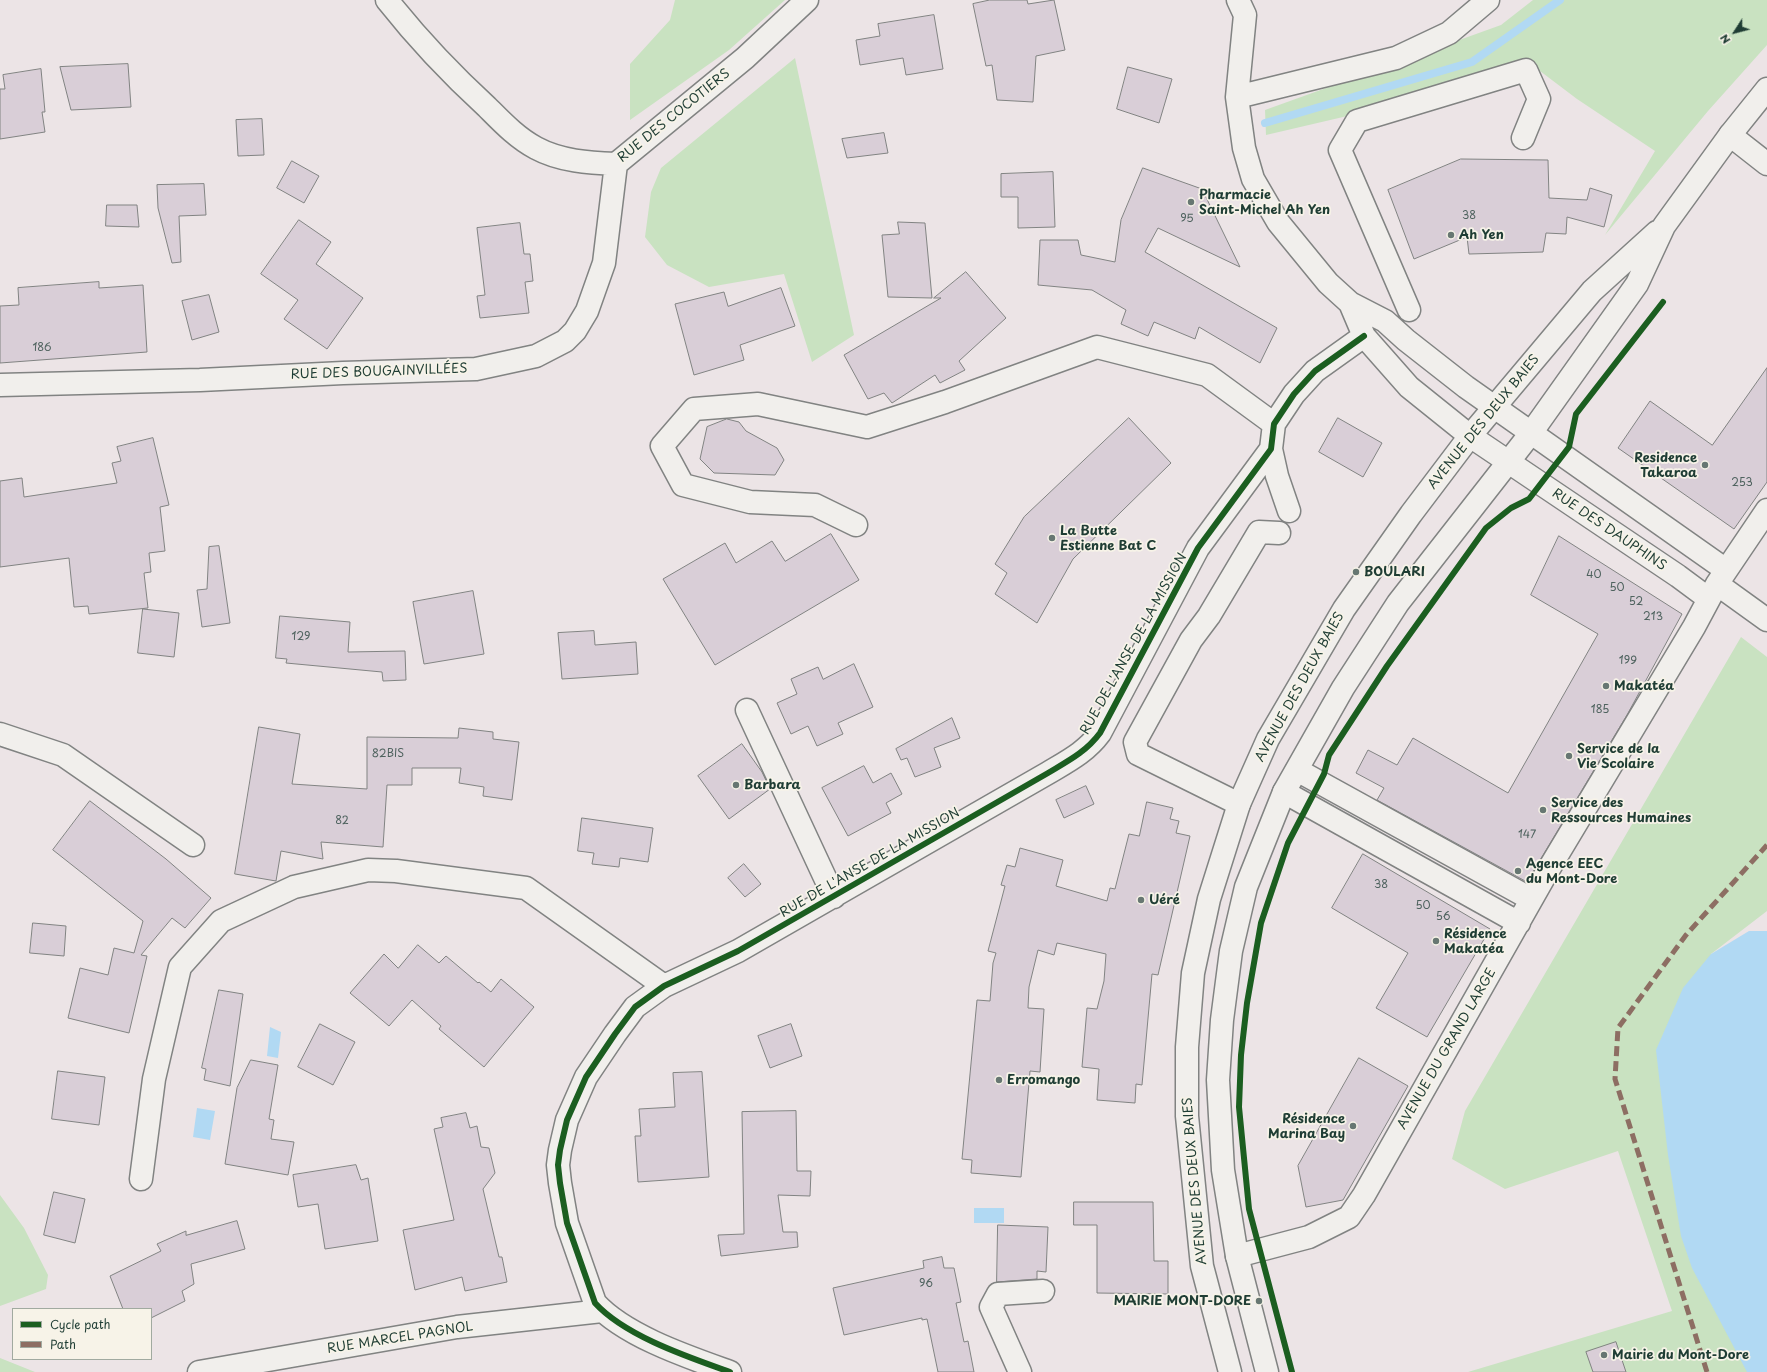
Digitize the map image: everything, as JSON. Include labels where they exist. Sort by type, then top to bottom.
[{"type":"street","name":"RUE DES COCOTIERS","points":[[387,0],[458,80],[518,137],[537,148],[561,157],[587,163],[616,164],[745,58],[807,0]]},
{"type":"street","points":[[1236,97],[1396,58],[1449,33],[1488,0]]},
{"type":"street","points":[[1247,5],[1236,97],[1244,148],[1253,179],[1278,222],[1328,283],[1350,304],[1385,321],[1406,340],[1531,433],[1717,584],[1767,620]]},
{"type":"street","points":[[1409,310],[1340,150],[1357,121],[1526,70],[1539,99],[1523,138]]},
{"type":"street","name":"AVENUE DES DEUX BAIES","points":[[1266,1372],[1237,1256],[1223,1170],[1218,1080],[1222,1020],[1230,951],[1246,888],[1284,792],[1343,688],[1398,603],[1531,433],[1637,284],[1664,226],[1730,135],[1767,89]]},
{"type":"street","points":[[1730,135],[1767,164]]},
{"type":"street","name":"RUE DES BOUGAINVILLÉES","points":[[0,385],[200,380],[342,373],[476,369],[536,356],[564,341],[576,330],[587,311],[604,263],[616,164]]},
{"type":"street","name":"AVENUE DES DEUX BAIES","points":[[1230,1372],[1202,1266],[1187,1116],[1187,1047],[1194,965],[1209,899],[1239,804],[1268,738],[1344,609],[1411,514],[1470,436],[1592,291],[1664,226]]},
{"type":"street","points":[[1350,304],[1364,336],[1409,387],[1470,436],[1508,462]]},
{"type":"street","name":"RUE DE L'ANSE DE LA MISSION","points":[[730,1372],[679,1354],[623,1326],[602,1311],[590,1294],[567,1223],[558,1165],[562,1136],[586,1077],[615,1034],[636,1007],[664,986],[738,951],[834,897],[1048,773],[1092,744],[1100,734],[1198,548],[1270,449],[1274,424],[1294,394],[1315,371],[1364,336]]},
{"type":"street","points":[[856,525],[815,505],[750,502],[683,485],[662,446],[694,409],[758,404],[868,427],[945,402],[1097,347],[1207,375],[1274,424]]},
{"type":"street","points":[[1270,449],[1277,476],[1289,511]]},
{"type":"street","name":"RUE DES DAUPHINS","points":[[1508,462],[1678,576],[1717,584]]},
{"type":"street","name":"AVENUE DU GRAND LARGE","points":[[1237,1256],[1310,1237],[1349,1217],[1364,1195],[1519,923],[1531,899],[1694,627],[1717,584],[1765,519]]},
{"type":"street","points":[[1239,804],[1138,754],[1135,742],[1191,640],[1209,616],[1259,532],[1278,533]]},
{"type":"street","points":[[748,710],[834,897]]},
{"type":"street","points":[[0,734],[63,755],[193,845]]},
{"type":"street","points":[[1297,770],[1531,899]]},
{"type":"street","points":[[1284,792],[1519,923]]},
{"type":"street","points":[[141,1179],[154,1080],[180,967],[222,921],[294,887],[368,870],[389,871],[526,888],[664,986]]},
{"type":"street","points":[[1020,1372],[991,1307],[998,1294],[1043,1291]]},
{"type":"street","name":"RUE MARCEL PAGNOL","points":[[199,1372],[457,1328],[602,1311]]},
{"type":"green space","points":[[675,0],[785,0],[729,50],[630,120],[630,64],[670,20]]},
{"type":"green space","points":[[1533,0],[1767,0],[1767,45],[1708,111],[1605,235],[1655,151],[1577,99],[1540,71],[1266,135],[1265,110],[1501,25]]},
{"type":"green space","points":[[795,58],[854,335],[812,362],[784,274],[709,287],[667,265],[645,237],[651,192],[661,168]]},
{"type":"green space","points":[[1741,637],[1767,657],[1767,911],[1711,954],[1767,1372],[1468,1372],[1672,1311],[1618,1151],[1505,1189],[1452,1159],[1465,1111]]},
{"type":"green space","points":[[0,1195],[24,1228],[48,1275],[46,1289],[0,1306]]},
{"type":"green space","points":[[0,1358],[35,1372],[0,1372]]},
{"type":"water","points":[[1749,931],[1767,931],[1767,1372],[1747,1372],[1692,1268],[1681,1236],[1668,1155],[1656,1050],[1683,988],[1711,954]]},
{"type":"water","points":[[270,1027],[281,1032],[278,1058],[267,1056]]},
{"type":"water","points":[[197,1108],[215,1111],[210,1140],[193,1137]]},
{"type":"water","points":[[974,1208],[1004,1208],[1004,1223],[974,1223]]},
{"type":"building","points":[[990,0],[1027,0],[1028,4],[1054,0],[1065,50],[1036,56],[1033,102],[997,100],[992,65],[986,66],[973,4]]},
{"type":"building","points":[[934,15],[943,69],[906,75],[903,58],[860,65],[856,40],[880,36],[878,24]]},
{"type":"building","points":[[128,64],[131,107],[71,110],[60,67]]},
{"type":"building","points":[[1128,67],[1172,79],[1159,123],[1117,109]]},
{"type":"building","points":[[41,69],[45,112],[42,112],[45,132],[0,139],[0,89],[5,89],[3,75]]},
{"type":"building","points":[[262,119],[264,155],[238,156],[236,120]]},
{"type":"building","points":[[884,133],[888,153],[847,158],[842,139]]},
{"type":"building","points":[[1461,159],[1548,160],[1549,198],[1587,200],[1590,188],[1612,195],[1604,227],[1567,217],[1566,234],[1546,233],[1543,252],[1469,254],[1467,237],[1414,259],[1388,190]]},
{"type":"building","points":[[292,161],[319,176],[304,203],[277,188]]},
{"type":"building","points":[[1143,168],[1202,189],[1240,267],[1158,228],[1145,252],[1277,328],[1260,363],[1199,327],[1195,339],[1154,322],[1148,336],[1121,324],[1126,310],[1092,290],[1038,285],[1040,240],[1078,240],[1081,255],[1115,262],[1121,220]]},
{"type":"building","points":[[1053,172],[1055,227],[1018,228],[1018,197],[1001,197],[1001,174]]},
{"type":"building","points":[[204,184],[206,215],[179,216],[181,262],[172,263],[158,208],[157,185]]},
{"type":"building","points":[[107,205],[137,205],[139,227],[106,226]]},
{"type":"building","points":[[299,220],[331,242],[316,264],[363,298],[327,349],[284,319],[298,300],[261,274]]},
{"type":"building","points":[[898,222],[925,223],[932,298],[888,297],[882,235],[899,234]]},
{"type":"building","points":[[520,223],[524,254],[530,254],[533,281],[525,282],[529,313],[480,318],[477,296],[485,295],[477,228]]},
{"type":"building","points":[[966,272],[1006,318],[959,361],[965,370],[940,383],[935,375],[892,403],[884,393],[868,399],[844,355],[941,298],[934,298]]},
{"type":"building","points":[[99,282],[99,288],[143,285],[147,352],[0,363],[0,306],[19,305],[18,288]]},
{"type":"building","points":[[781,288],[795,326],[740,345],[744,360],[694,375],[675,304],[724,292],[728,306]]},
{"type":"building","points":[[209,295],[219,332],[192,340],[182,301]]},
{"type":"building","name":"Residence Takaroa","points":[[1767,368],[1767,482],[1734,529],[1618,448],[1650,401],[1712,445]]},
{"type":"building","name":"La Butte Estienne Bat C","points":[[1129,418],[1171,463],[1073,559],[1037,623],[995,594],[1007,573],[995,564],[1024,517]]},
{"type":"building","points":[[1338,418],[1382,443],[1363,477],[1319,452]]},
{"type":"building","points":[[727,419],[739,422],[746,431],[777,448],[784,460],[775,475],[714,473],[700,459],[707,427]]},
{"type":"building","points":[[153,438],[169,505],[160,507],[165,551],[149,553],[151,572],[144,573],[148,608],[89,614],[88,606],[74,607],[69,558],[0,567],[0,481],[22,478],[24,497],[117,483],[112,463],[121,461],[117,447]]},
{"type":"building","points":[[831,534],[859,580],[715,665],[663,579],[725,543],[736,563],[772,541],[785,561]]},
{"type":"building","name":"Makatéa","points":[[1559,536],[1682,614],[1627,715],[1527,882],[1377,800],[1384,788],[1356,773],[1368,750],[1397,765],[1413,738],[1508,793],[1598,634],[1531,595]]},
{"type":"building","points":[[219,546],[230,623],[202,627],[197,590],[207,589],[209,547]]},
{"type":"building","points":[[473,591],[484,654],[424,664],[413,602]]},
{"type":"building","points":[[143,609],[179,613],[174,657],[138,653]]},
{"type":"building","points":[[280,616],[350,622],[348,652],[405,651],[406,680],[383,681],[382,672],[286,663],[287,659],[276,658]]},
{"type":"building","points":[[594,631],[595,645],[636,642],[638,674],[562,679],[558,633]]},
{"type":"building","points":[[854,664],[873,707],[838,723],[843,734],[817,746],[808,726],[791,734],[777,703],[797,694],[791,679],[818,667],[823,679]]},
{"type":"building","points":[[952,718],[960,738],[934,748],[941,767],[915,777],[907,758],[901,760],[896,749]]},
{"type":"building","points":[[259,727],[300,734],[292,784],[367,789],[367,737],[458,738],[459,728],[493,732],[493,739],[519,742],[512,800],[483,796],[484,787],[459,783],[461,768],[412,768],[412,785],[387,785],[383,847],[321,842],[323,859],[281,851],[276,881],[235,874]]},
{"type":"building","points":[[742,744],[762,772],[770,789],[729,819],[698,776]]},
{"type":"building","points":[[864,766],[873,783],[891,773],[902,794],[886,803],[891,813],[848,836],[822,788]]},
{"type":"building","points":[[1086,786],[1094,804],[1064,818],[1056,800]]},
{"type":"building","points":[[90,801],[166,859],[211,898],[185,928],[172,918],[141,955],[147,956],[129,1033],[68,1018],[80,968],[108,975],[114,948],[134,953],[143,921],[53,850]]},
{"type":"building","points":[[1147,802],[1173,808],[1170,819],[1179,821],[1176,833],[1190,836],[1158,975],[1152,974],[1142,1085],[1136,1084],[1135,1103],[1097,1100],[1099,1069],[1082,1067],[1087,1008],[1097,1009],[1104,981],[1106,954],[1057,943],[1054,955],[1038,950],[1029,987],[1028,1008],[1044,1009],[1040,1072],[1030,1071],[1021,1177],[971,1173],[972,1160],[962,1159],[977,1000],[990,1001],[993,963],[996,953],[988,951],[1005,886],[1001,885],[1007,865],[1015,867],[1020,848],[1063,860],[1056,886],[1107,901],[1110,888],[1115,889],[1129,834],[1139,836]]},
{"type":"building","points":[[582,818],[653,828],[648,862],[620,858],[619,867],[592,864],[594,853],[578,851]]},
{"type":"building","name":"Résidence Makatéa","points":[[1363,854],[1490,929],[1427,1037],[1376,1008],[1408,953],[1332,908]]},
{"type":"building","points":[[744,864],[761,884],[745,897],[728,878]]},
{"type":"building","points":[[33,923],[66,926],[64,956],[30,953]]},
{"type":"building","points":[[418,945],[439,963],[446,956],[491,992],[501,979],[534,1007],[484,1067],[439,1029],[441,1026],[412,1000],[389,1026],[350,993],[384,954],[398,968]]},
{"type":"building","points":[[219,990],[243,994],[230,1086],[204,1080],[206,1069],[202,1068]]},
{"type":"building","points":[[320,1024],[355,1042],[333,1085],[298,1067]]},
{"type":"building","points":[[791,1024],[802,1056],[770,1068],[758,1036]]},
{"type":"building","name":"Résidence Marina Bay","points":[[1359,1058],[1408,1086],[1343,1200],[1306,1207],[1298,1166]]},
{"type":"building","points":[[251,1060],[278,1065],[269,1119],[274,1120],[271,1139],[294,1142],[288,1175],[225,1164],[237,1088]]},
{"type":"building","points":[[58,1071],[105,1077],[99,1125],[52,1119]]},
{"type":"building","points":[[702,1072],[709,1177],[638,1182],[635,1136],[641,1136],[639,1109],[675,1107],[673,1073]]},
{"type":"building","points":[[796,1111],[797,1171],[811,1171],[810,1196],[778,1195],[783,1232],[797,1232],[798,1247],[721,1256],[718,1235],[744,1234],[742,1112]]},
{"type":"building","points":[[466,1113],[470,1128],[477,1126],[481,1147],[489,1148],[495,1173],[483,1189],[499,1257],[502,1257],[507,1282],[465,1291],[462,1277],[415,1290],[403,1230],[454,1220],[434,1129],[443,1127],[441,1118]]},
{"type":"building","points":[[356,1165],[361,1180],[368,1178],[378,1241],[325,1249],[318,1204],[298,1207],[293,1175]]},
{"type":"building","points":[[54,1192],[85,1199],[75,1243],[44,1235]]},
{"type":"building","points":[[1074,1202],[1153,1202],[1154,1261],[1168,1261],[1168,1294],[1097,1293],[1097,1225],[1074,1225]]},
{"type":"building","points":[[237,1221],[245,1249],[191,1264],[194,1284],[182,1291],[185,1301],[152,1318],[152,1308],[123,1308],[110,1276],[161,1251],[157,1244],[186,1231],[186,1235]]},
{"type":"building","points":[[998,1225],[1048,1227],[1046,1272],[1037,1271],[1037,1279],[997,1282]]},
{"type":"building","points":[[942,1257],[944,1268],[954,1268],[961,1302],[956,1303],[964,1342],[968,1341],[974,1372],[938,1372],[927,1319],[922,1320],[922,1318],[844,1335],[833,1288],[924,1268],[923,1261]]},
{"type":"building","name":"Mairie du Mont-Dore","points":[[1616,1342],[1626,1372],[1593,1372],[1586,1352]]},
{"type":"waterway","points":[[1265,123],[1472,62],[1560,0]]},
{"type":"marked path","points":[[1707,1372],[1615,1079],[1618,1028],[1686,935],[1767,845]]},
{"type":"cycle path","points":[[1292,1372],[1249,1209],[1239,1107],[1241,1055],[1247,1003],[1261,923],[1288,843],[1324,774],[1329,755],[1387,666],[1486,528],[1511,508],[1529,499],[1569,447],[1576,414],[1663,302]]},
{"type":"cycle path","points":[[730,1372],[695,1360],[640,1335],[623,1326],[595,1303],[567,1223],[558,1165],[567,1120],[586,1077],[635,1007],[664,986],[738,951],[1048,773],[1076,756],[1089,746],[1100,733],[1198,548],[1271,449],[1274,424],[1294,394],[1315,371],[1364,336]]},
{"type":"place","name":"Pharmacie Saint-Michel Ah Yen","points":[[1191,202]]},
{"type":"place","name":"Ah Yen","points":[[1451,235]]},
{"type":"place","name":"Residence Takaroa","points":[[1705,465]]},
{"type":"place","name":"La Butte Estienne Bat C","points":[[1052,538]]},
{"type":"place","name":"BOULARI","points":[[1356,572]]},
{"type":"place","name":"Makatéa","points":[[1606,686]]},
{"type":"place","name":"Service de la Vie Scolaire","points":[[1569,756]]},
{"type":"place","name":"Barbara","points":[[736,785]]},
{"type":"place","name":"Service des Ressources Humaines","points":[[1543,810]]},
{"type":"place","name":"Agence EEC du Mont-Dore","points":[[1518,871]]},
{"type":"place","name":"Uéré","points":[[1141,900]]},
{"type":"place","name":"Résidence Makatéa","points":[[1436,941]]},
{"type":"place","name":"Erromango","points":[[999,1080]]},
{"type":"place","name":"Résidence Marina Bay","points":[[1353,1126]]},
{"type":"place","name":"MAIRIE MONT-DORE","points":[[1259,1301]]},
{"type":"place","name":"Mairie du Mont-Dore","points":[[1604,1355]]}]
